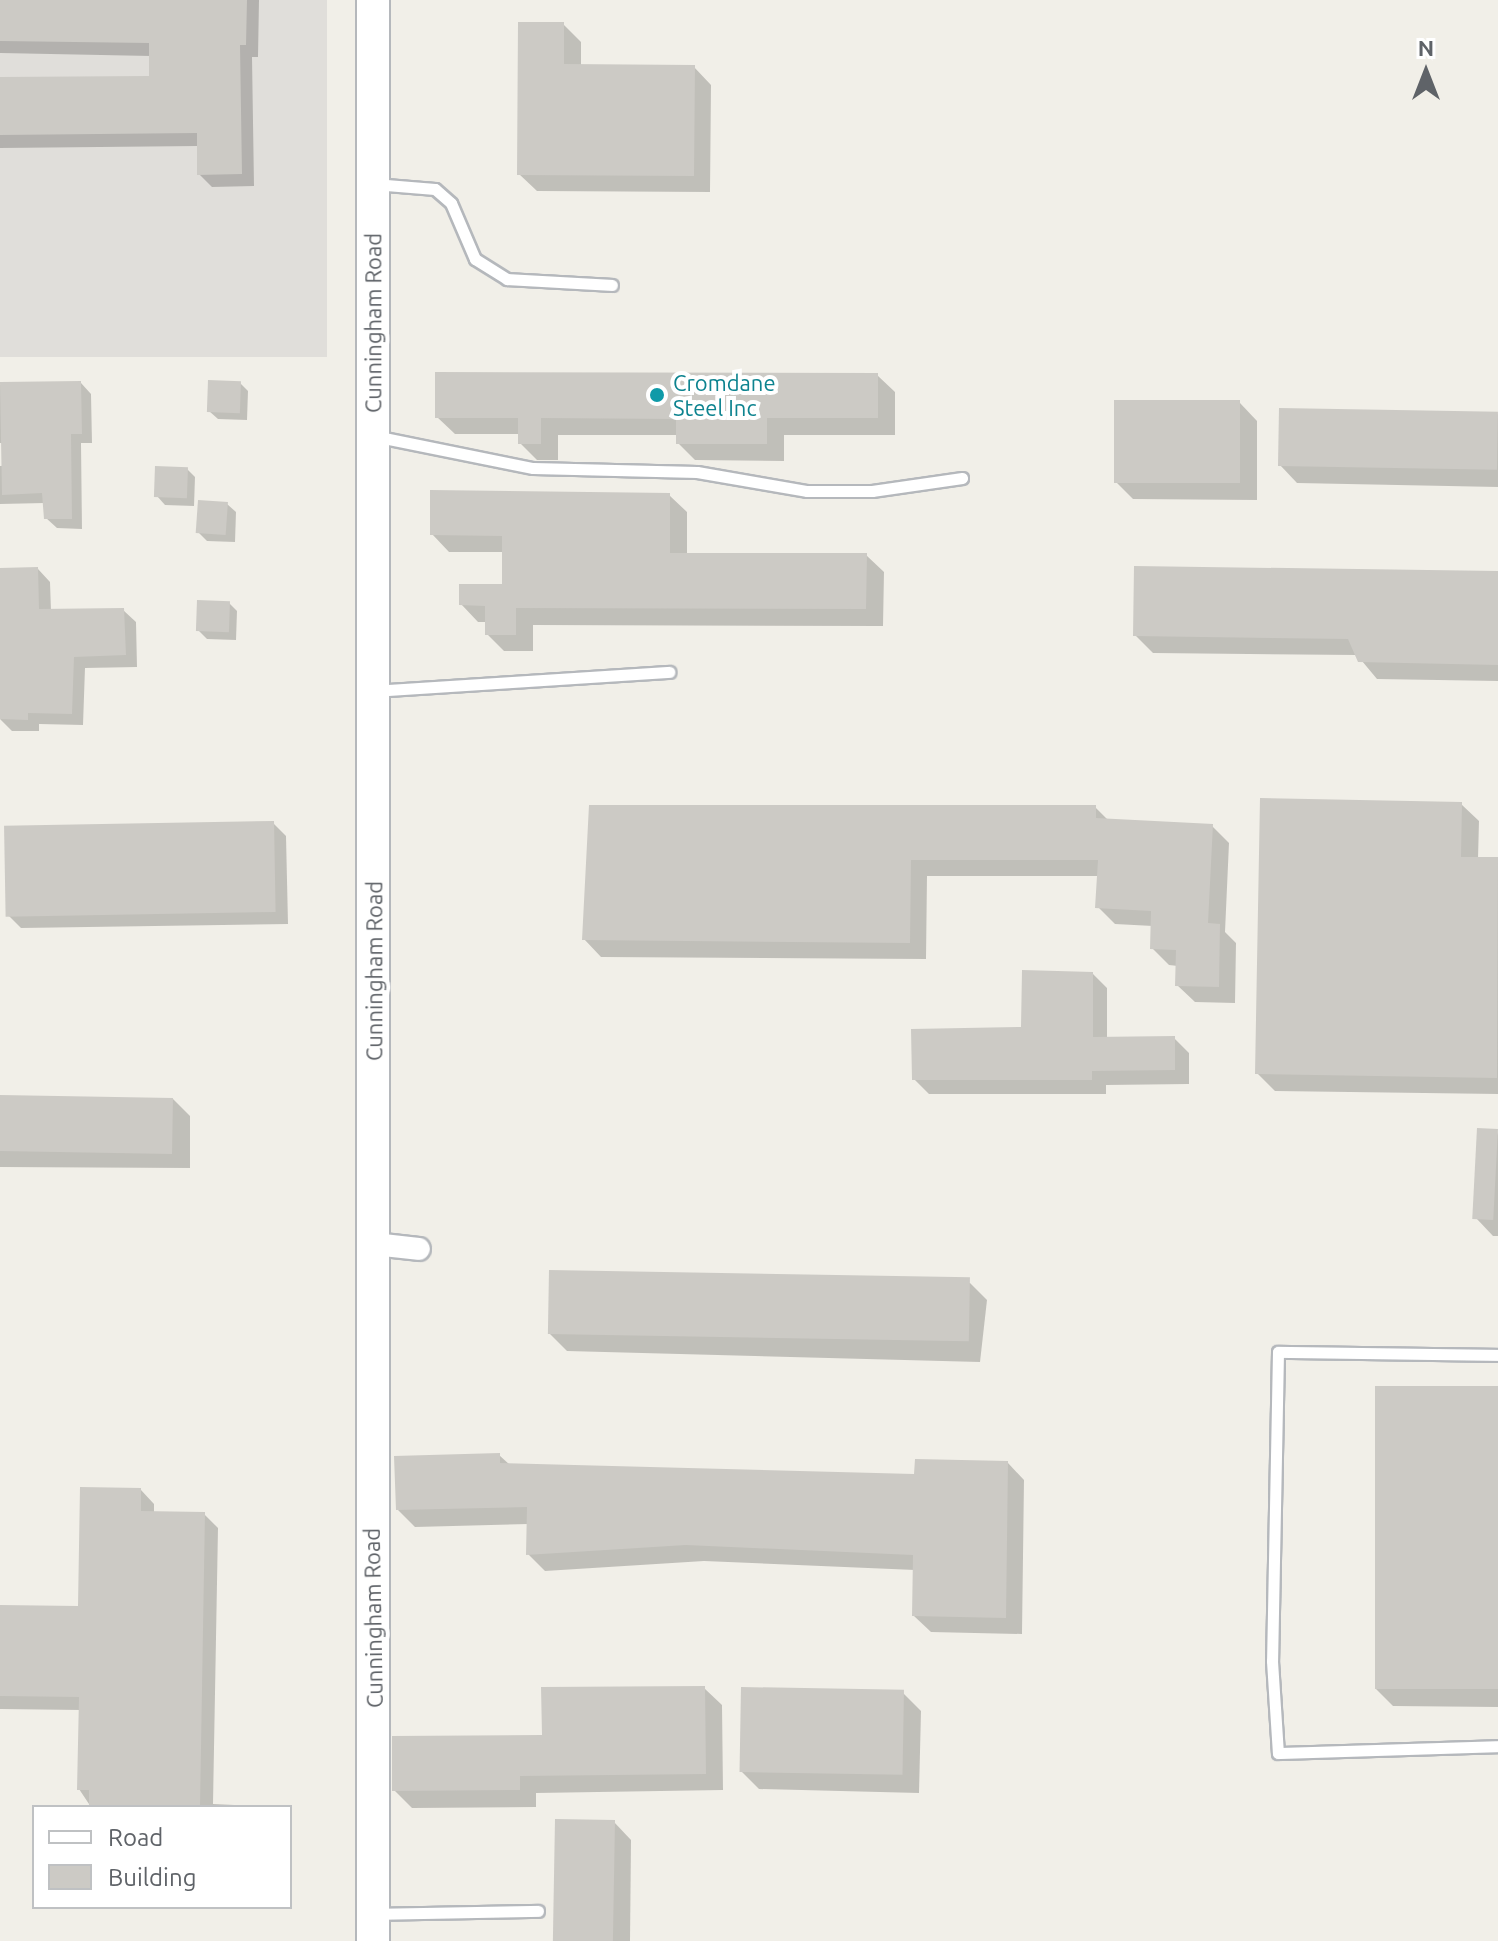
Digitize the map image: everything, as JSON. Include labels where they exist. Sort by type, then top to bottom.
[{"type":"street","name":"Cunningham Road","points":[[373,0],[374,1927]]},
{"type":"street","points":[[374,1244],[419,1249]]},
{"type":"lane","points":[[373,184],[435,189],[451,203],[475,259],[507,279],[612,285]]},
{"type":"lane","points":[[373,436],[533,468],[697,472],[807,491],[872,491],[962,478]]},
{"type":"lane","points":[[374,691],[669,672]]},
{"type":"lane","points":[[1498,1355],[1278,1352],[1272,1661],[1278,1753],[1498,1746]]},
{"type":"lane","points":[[374,1927],[538,1911]]},
{"type":"shaded area","points":[[0,0],[327,0],[327,357],[0,357]]},
{"type":"building","points":[[0,0],[247,0],[246,45],[240,45],[242,174],[197,175],[197,133],[0,135],[0,77],[149,76],[149,43],[0,41]]},
{"type":"building","points":[[518,22],[564,22],[564,64],[695,65],[694,176],[517,175]]},
{"type":"building","name":"Cromdane Steel Inc","points":[[435,372],[878,373],[878,418],[767,418],[767,444],[676,444],[676,419],[541,418],[541,444],[518,444],[518,418],[435,418]]},
{"type":"building","points":[[208,380],[241,381],[240,413],[207,412]]},
{"type":"building","points":[[81,381],[82,434],[71,434],[72,519],[44,519],[42,493],[2,495],[0,382]]},
{"type":"building","points":[[1114,400],[1240,400],[1240,483],[1114,483]]},
{"type":"building","points":[[1279,408],[1498,412],[1497,470],[1278,466]]},
{"type":"building","points":[[155,466],[188,467],[187,498],[154,497]]},
{"type":"building","points":[[430,490],[670,493],[670,553],[867,553],[866,609],[516,608],[516,635],[485,635],[485,606],[459,605],[459,584],[502,584],[502,536],[430,535]]},
{"type":"building","points":[[198,500],[228,502],[226,535],[196,533]]},
{"type":"building","points":[[1134,566],[1498,571],[1498,665],[1358,662],[1348,639],[1133,636]]},
{"type":"building","points":[[38,567],[39,609],[124,608],[126,655],[74,657],[72,714],[28,713],[28,720],[0,719],[0,568]]},
{"type":"building","points":[[197,600],[230,601],[229,632],[196,631]]},
{"type":"building","points":[[1260,798],[1462,802],[1461,857],[1498,857],[1497,1078],[1255,1074]]},
{"type":"building","points":[[589,805],[1096,805],[1096,818],[1213,824],[1208,923],[1220,924],[1219,987],[1175,986],[1176,950],[1150,949],[1151,911],[1095,908],[1098,860],[911,860],[910,943],[582,940]]},
{"type":"building","points":[[274,821],[276,912],[6,917],[4,826]]},
{"type":"building","points":[[1022,970],[1093,972],[1093,1037],[1175,1036],[1175,1070],[1092,1071],[1092,1080],[912,1080],[911,1029],[1021,1027]]},
{"type":"building","points":[[0,1095],[173,1098],[172,1154],[0,1151]]},
{"type":"building","points":[[1477,1128],[1498,1129],[1493,1220],[1472,1219]]},
{"type":"building","points":[[549,1270],[970,1277],[969,1341],[548,1334]]},
{"type":"building","points":[[1375,1386],[1498,1386],[1498,1689],[1375,1689]]},
{"type":"building","points":[[500,1453],[500,1463],[914,1474],[915,1459],[1008,1461],[1006,1618],[912,1616],[913,1555],[686,1545],[526,1555],[527,1507],[396,1510],[394,1456]]},
{"type":"building","points":[[80,1487],[141,1488],[141,1511],[205,1512],[200,1805],[89,1805],[89,1790],[77,1790],[79,1697],[0,1696],[0,1605],[78,1606]]},
{"type":"building","points":[[705,1686],[706,1774],[520,1776],[520,1790],[392,1791],[392,1736],[542,1735],[541,1687]]},
{"type":"building","points":[[741,1687],[904,1690],[902,1775],[740,1772]]},
{"type":"building","points":[[555,1819],[615,1820],[613,1941],[553,1941]]},
{"type":"place","name":"Cromdane Steel Inc","points":[[657,395]]}]
